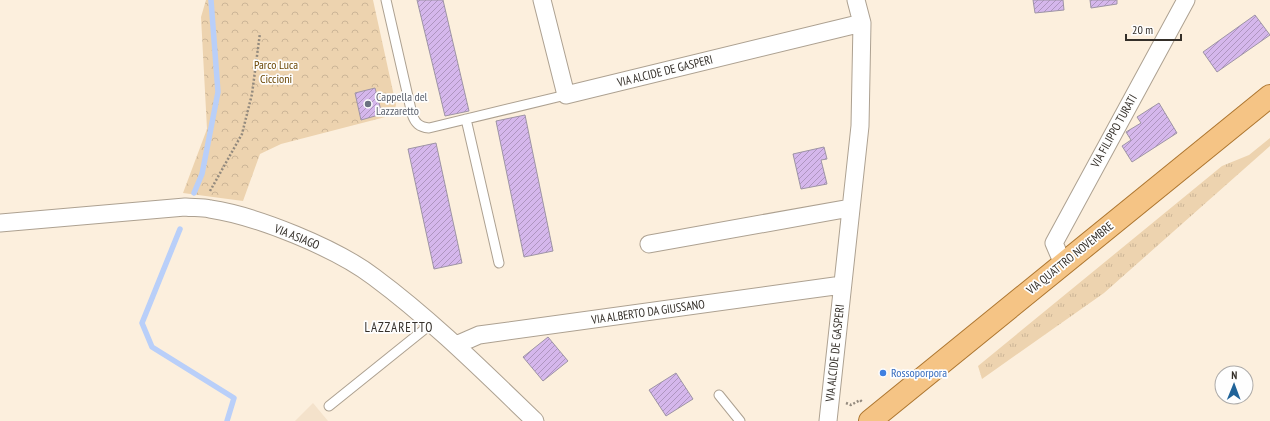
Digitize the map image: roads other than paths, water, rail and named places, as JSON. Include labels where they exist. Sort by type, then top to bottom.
[{"type":"main road","name":"VIA QUATTRO NOVEMBRE","points":[[870,421],[1270,96]]},
{"type":"street","points":[[542,0],[566,95]]},
{"type":"street","name":"VIA ALCIDE DE GASPERI","points":[[828,421],[860,126],[862,23],[856,0]]},
{"type":"street","name":"VIA FILIPPO TURATI","points":[[1063,264],[1054,243],[1186,0]]},
{"type":"street","name":"VIA ALCIDE DE GASPERI","points":[[566,95],[862,23]]},
{"type":"street","name":"VIA ASIAGO","points":[[0,223],[163,208],[210,209],[257,221],[335,253],[374,276],[456,345],[535,421]]},
{"type":"street","points":[[649,244],[850,208]]},
{"type":"street","name":"VIA ALBERTO DA GIUSSANO","points":[[456,345],[479,335],[842,285]]},
{"type":"lane","points":[[386,0],[414,122],[421,127],[429,128],[566,95]]},
{"type":"lane","points":[[466,119],[499,262]]},
{"type":"lane","points":[[329,406],[431,324]]},
{"type":"lane","points":[[719,395],[740,421]]},
{"type":"waterway","points":[[194,193],[202,174],[218,92],[211,0]]},
{"type":"waterway","points":[[180,229],[142,323],[152,347],[234,398],[227,421]]},
{"type":"place","name":"Cappella del Lazzaretto","points":[[368,104]]},
{"type":"place","name":"Rossoporpora","points":[[883,373]]},
{"type":"district","name":"LAZZARETTO","points":[[399,327]]},
{"type":"park label","name":"Parco Luca Ciccioni","points":[[276,72]]}]
